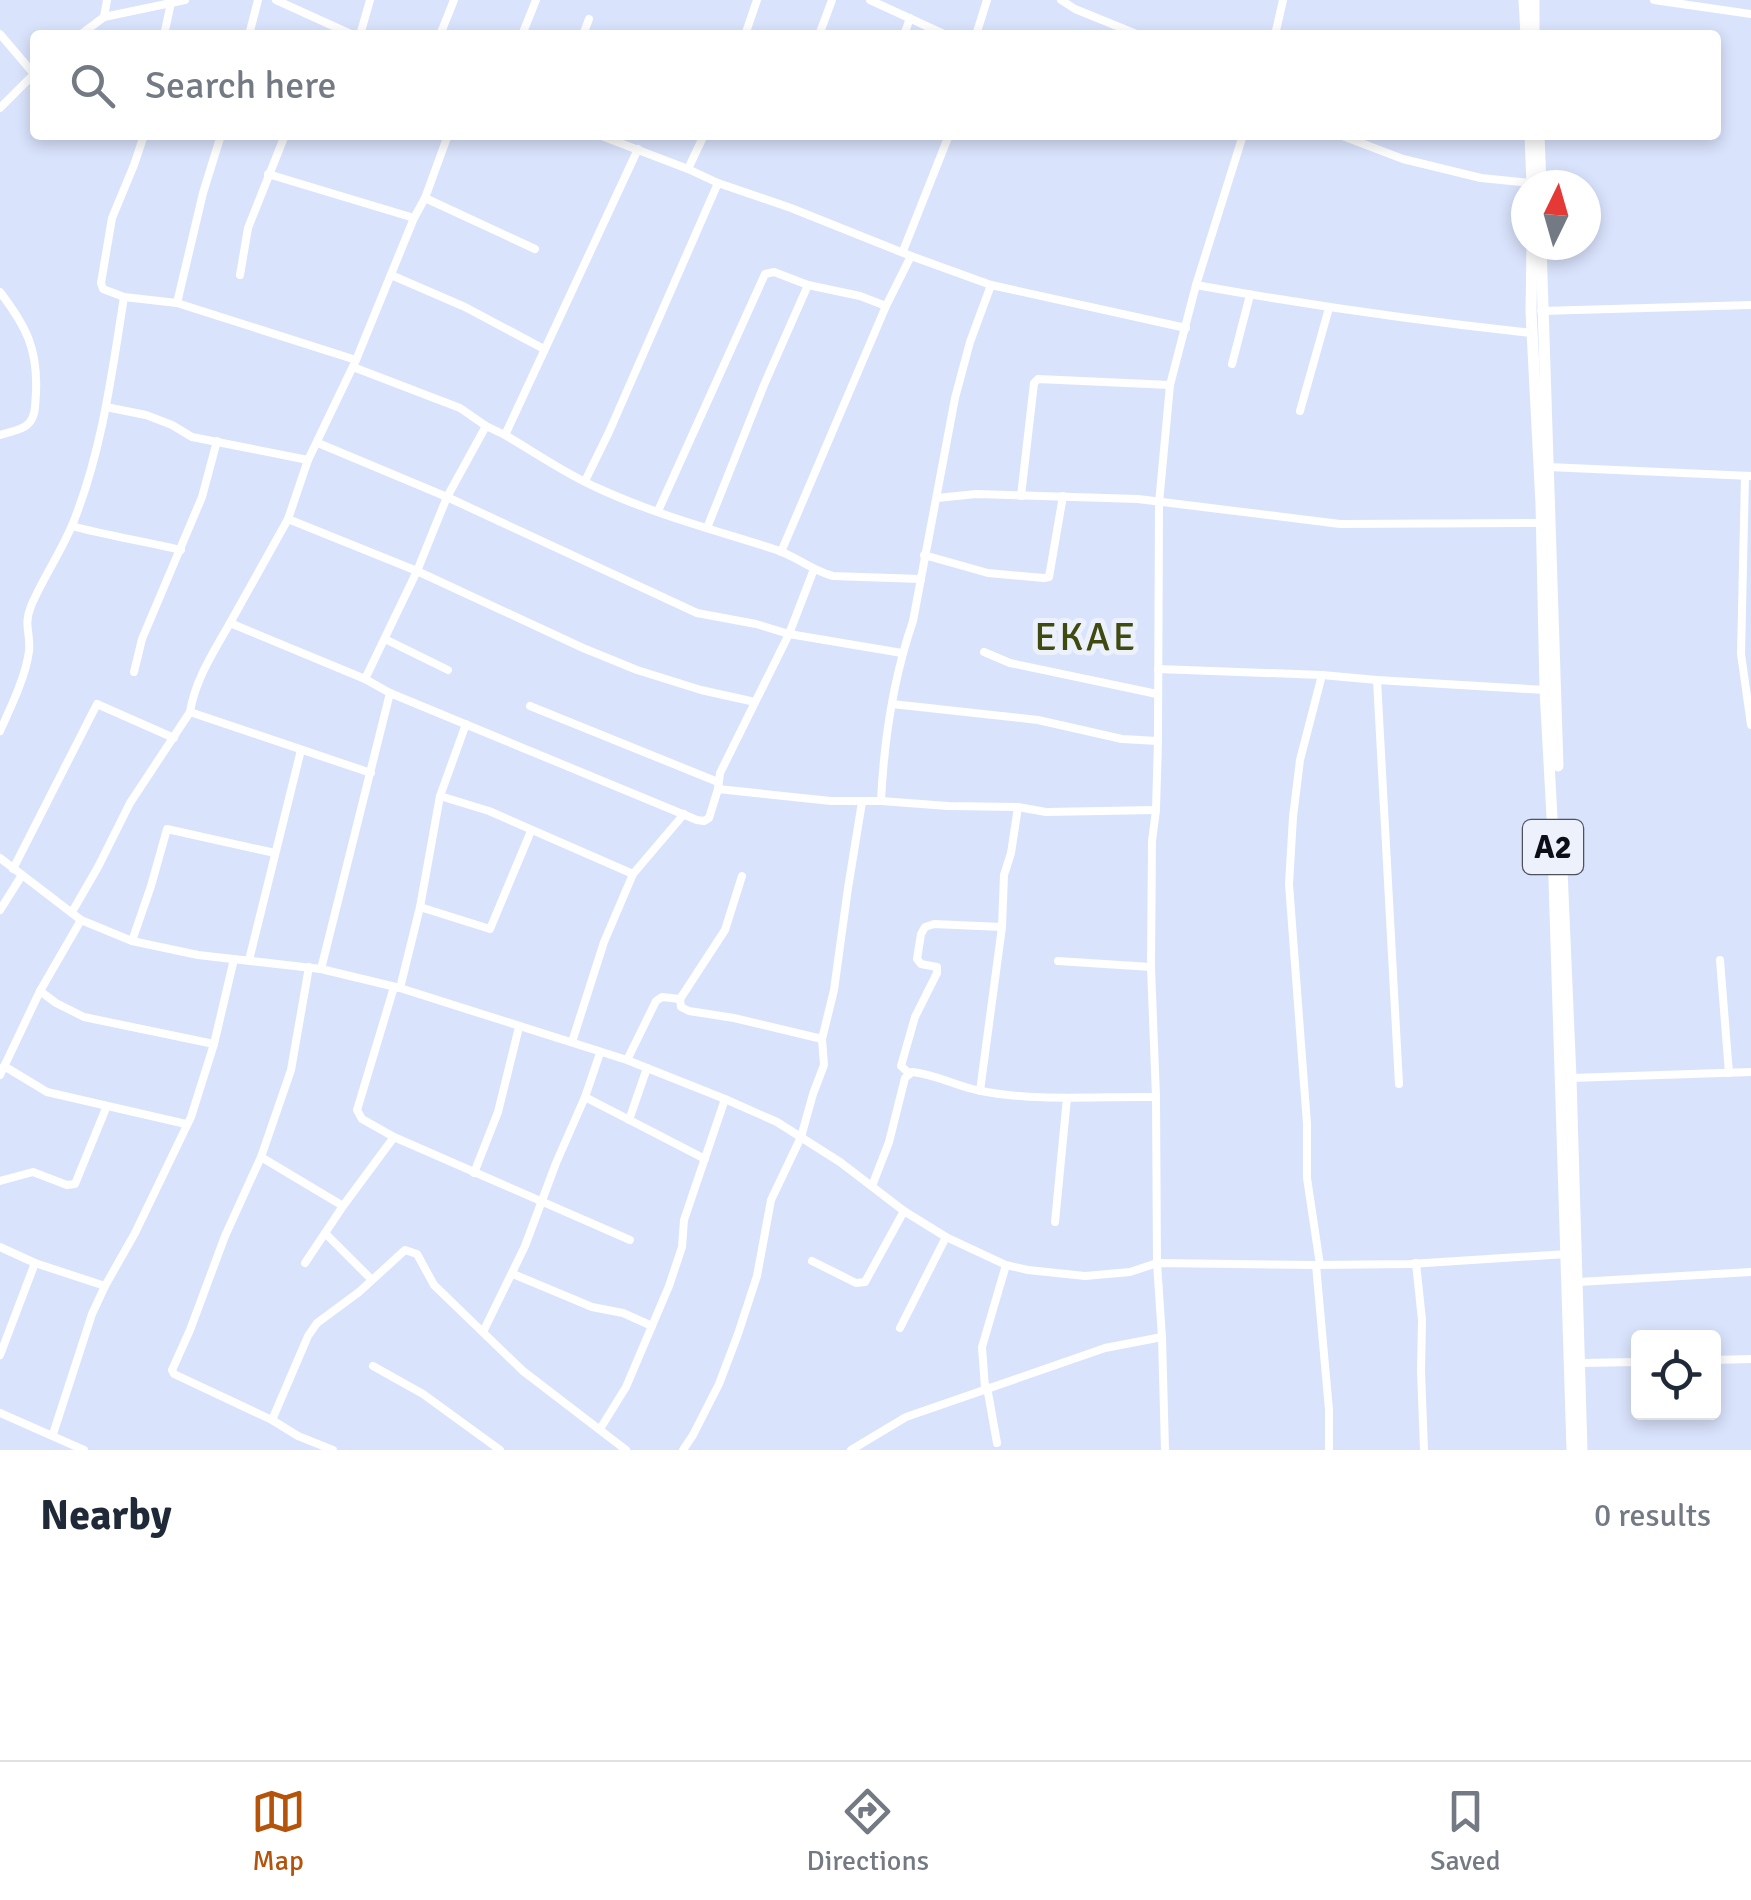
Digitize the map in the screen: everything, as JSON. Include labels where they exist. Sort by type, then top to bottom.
[{"type":"highway","points":[[1524,0],[1526,30]]},
{"type":"highway","points":[[1534,0],[1534,30]]},
{"type":"highway","points":[[1531,140],[1534,170]]},
{"type":"highway","points":[[1536,170],[1538,140]]},
{"type":"highway","name":"A2","points":[[1533,260],[1548,467],[1571,1078],[1572,1450]]},
{"type":"highway","name":"A2","points":[[1540,260],[1532,333],[1570,1253],[1578,1282],[1582,1450]]},
{"type":"street","points":[[104,17],[107,0]]},
{"type":"street","points":[[87,30],[104,17],[186,0]]},
{"type":"street","points":[[250,30],[258,0]]},
{"type":"street","points":[[276,0],[329,30]]},
{"type":"street","points":[[358,30],[370,0]]},
{"type":"street","points":[[442,30],[454,0]]},
{"type":"street","points":[[524,30],[536,0]]},
{"type":"street","points":[[747,30],[757,0]]},
{"type":"street","points":[[822,30],[832,0]]},
{"type":"street","points":[[870,0],[935,30]]},
{"type":"street","points":[[978,30],[987,0]]},
{"type":"street","points":[[1062,0],[1127,30]]},
{"type":"street","points":[[1276,30],[1283,0]]},
{"type":"street","points":[[1654,0],[1751,14]]},
{"type":"street","points":[[165,30],[171,3]]},
{"type":"street","points":[[906,30],[910,18]]},
{"type":"street","points":[[584,30],[588,20]]},
{"type":"street","points":[[0,34],[30,69]]},
{"type":"street","points":[[0,108],[30,78]]},
{"type":"street","points":[[142,140],[112,218],[103,289],[124,298],[177,302],[354,364],[460,408],[602,491],[781,552],[833,576],[920,578]]},
{"type":"street","points":[[177,302],[219,140]]},
{"type":"street","points":[[240,275],[248,228],[283,140]]},
{"type":"street","points":[[72,912],[130,803],[190,712],[199,682],[288,519],[308,460],[354,364],[446,140]]},
{"type":"street","points":[[613,140],[991,284],[1186,328]]},
{"type":"street","points":[[688,169],[702,140]]},
{"type":"street","points":[[781,552],[907,254],[947,140]]},
{"type":"street","points":[[1165,1450],[1156,1263],[1156,1097],[1150,967],[1158,741],[1159,502],[1170,386],[1196,285],[1241,140]]},
{"type":"street","points":[[1353,140],[1403,159],[1511,181]]},
{"type":"street","points":[[505,435],[638,149]]},
{"type":"street","points":[[268,174],[414,218]]},
{"type":"street","points":[[585,481],[718,183]]},
{"type":"street","points":[[425,198],[535,249]]},
{"type":"street","points":[[658,511],[764,274],[774,272],[886,306]]},
{"type":"street","points":[[391,275],[465,307],[544,349]]},
{"type":"street","points":[[881,801],[892,704],[913,621],[955,398],[991,284]]},
{"type":"street","points":[[707,528],[808,285]]},
{"type":"street","points":[[1196,285],[1329,308],[1532,333]]},
{"type":"street","points":[[0,292],[20,317],[32,346],[36,382],[34,414],[28,424],[0,435]]},
{"type":"street","points":[[1232,364],[1250,295]]},
{"type":"street","points":[[0,731],[26,666],[30,648],[26,625],[31,607],[72,526],[86,485],[106,407],[124,298]]},
{"type":"street","points":[[1536,312],[1751,305]]},
{"type":"street","points":[[1300,411],[1329,308]]},
{"type":"street","points":[[1021,496],[1034,382],[1038,379],[1170,386]]},
{"type":"street","points":[[106,407],[146,415],[192,437],[308,460]]},
{"type":"street","points":[[365,679],[417,571],[447,497],[486,426]]},
{"type":"street","points":[[134,672],[142,639],[202,498],[217,441]]},
{"type":"street","points":[[318,443],[447,497],[698,613],[789,634],[902,653]]},
{"type":"street","points":[[1548,467],[1748,476],[1741,654],[1751,725]]},
{"type":"street","points":[[937,498],[976,494],[1138,499],[1340,524],[1541,523]]},
{"type":"street","points":[[924,555],[988,573],[1049,576],[1063,496]]},
{"type":"street","points":[[288,519],[417,571],[637,670],[756,702]]},
{"type":"street","points":[[72,526],[181,550]]},
{"type":"street","points":[[230,623],[704,821],[709,818],[720,773],[789,634],[814,569]]},
{"type":"street","points":[[384,639],[448,670]]},
{"type":"street","points":[[984,652],[1010,663],[1158,694]]},
{"type":"street","points":[[1158,669],[1546,690]]},
{"type":"street","points":[[1322,675],[1300,760],[1289,884],[1329,1450]]},
{"type":"street","points":[[1377,680],[1398,1084]]},
{"type":"street","points":[[321,968],[390,692]]},
{"type":"street","points":[[13,868],[98,704],[174,738]]},
{"type":"street","points":[[892,704],[1038,720],[1122,739],[1158,741]]},
{"type":"street","points":[[530,706],[718,786],[830,801],[1018,807],[1046,812],[1156,810]]},
{"type":"street","points":[[190,712],[371,773]]},
{"type":"street","points":[[466,724],[440,796],[420,907],[357,1110],[362,1119],[394,1137],[630,1240]]},
{"type":"street","points":[[249,960],[300,750]]},
{"type":"street","points":[[440,796],[489,811],[634,874]]},
{"type":"street","points":[[683,1450],[719,1384],[738,1334],[758,1276],[771,1200],[801,1137],[824,1065],[822,1039],[834,990],[862,802]]},
{"type":"street","points":[[980,1091],[1002,927],[1004,875],[1018,807]]},
{"type":"street","points":[[572,1042],[604,942],[634,874],[684,814]]},
{"type":"street","points":[[132,941],[167,830],[275,852]]},
{"type":"street","points":[[420,907],[490,930],[531,831]]},
{"type":"street","points":[[0,858],[81,920],[132,941],[198,955],[321,968],[397,987],[647,1068],[777,1122],[840,1162],[904,1211],[946,1237],[1006,1265],[1085,1276],[1130,1272],[1156,1263],[1416,1263],[1570,1253]]},
{"type":"street","points":[[0,910],[22,875]]},
{"type":"street","points":[[742,876],[725,930],[680,999],[682,1006],[822,1039]]},
{"type":"street","points":[[81,920],[40,991],[2,1071],[47,1092],[186,1124]]},
{"type":"street","points":[[908,1073],[901,1066],[915,1016],[938,974],[936,968],[917,959],[920,934],[934,924],[1002,927]]},
{"type":"street","points":[[53,1434],[92,1314],[191,1117],[214,1044],[234,959]]},
{"type":"street","points":[[1058,960],[1150,967]]},
{"type":"street","points":[[1720,960],[1729,1073]]},
{"type":"street","points":[[309,967],[292,1070],[261,1157],[172,1370],[281,1428],[333,1450]]},
{"type":"street","points":[[40,991],[84,1017],[214,1044]]},
{"type":"street","points":[[627,1060],[656,1001],[662,997],[680,999]]},
{"type":"street","points":[[474,1173],[498,1112],[519,1027]]},
{"type":"street","points":[[482,1332],[513,1274],[600,1052]]},
{"type":"street","points":[[629,1120],[647,1068]]},
{"type":"street","points":[[908,1073],[918,1072],[980,1091],[1066,1098],[1156,1097]]},
{"type":"street","points":[[1571,1078],[1751,1072]]},
{"type":"street","points":[[872,1186],[908,1073]]},
{"type":"street","points":[[585,1097],[705,1159]]},
{"type":"street","points":[[1055,1222],[1066,1098]]},
{"type":"street","points":[[600,1429],[626,1388],[680,1257],[684,1220],[726,1100]]},
{"type":"street","points":[[0,1181],[33,1172],[67,1185],[76,1184],[106,1108]]},
{"type":"street","points":[[305,1263],[394,1137]]},
{"type":"street","points":[[261,1157],[344,1206]]},
{"type":"street","points":[[812,1261],[856,1283],[866,1282],[904,1211]]},
{"type":"street","points":[[325,1233],[372,1280]]},
{"type":"street","points":[[900,1328],[946,1237]]},
{"type":"street","points":[[0,1248],[105,1286]]},
{"type":"street","points":[[272,1420],[317,1322],[408,1250],[418,1254],[434,1286],[523,1371],[626,1450]]},
{"type":"street","points":[[0,1354],[36,1263]]},
{"type":"street","points":[[1416,1263],[1422,1320],[1424,1450]]},
{"type":"street","points":[[997,1443],[982,1347],[1006,1265]]},
{"type":"street","points":[[1578,1282],[1751,1272]]},
{"type":"street","points":[[513,1274],[652,1326]]},
{"type":"street","points":[[851,1450],[906,1416],[1104,1348],[1162,1336]]},
{"type":"street","points":[[1721,1360],[1751,1359]]},
{"type":"street","points":[[1581,1363],[1631,1362]]},
{"type":"street","points":[[373,1366],[423,1394],[500,1450]]},
{"type":"street","points":[[0,1413],[84,1450]]},
{"type":"district","name":"EKAE","points":[[1086,637]]}]
